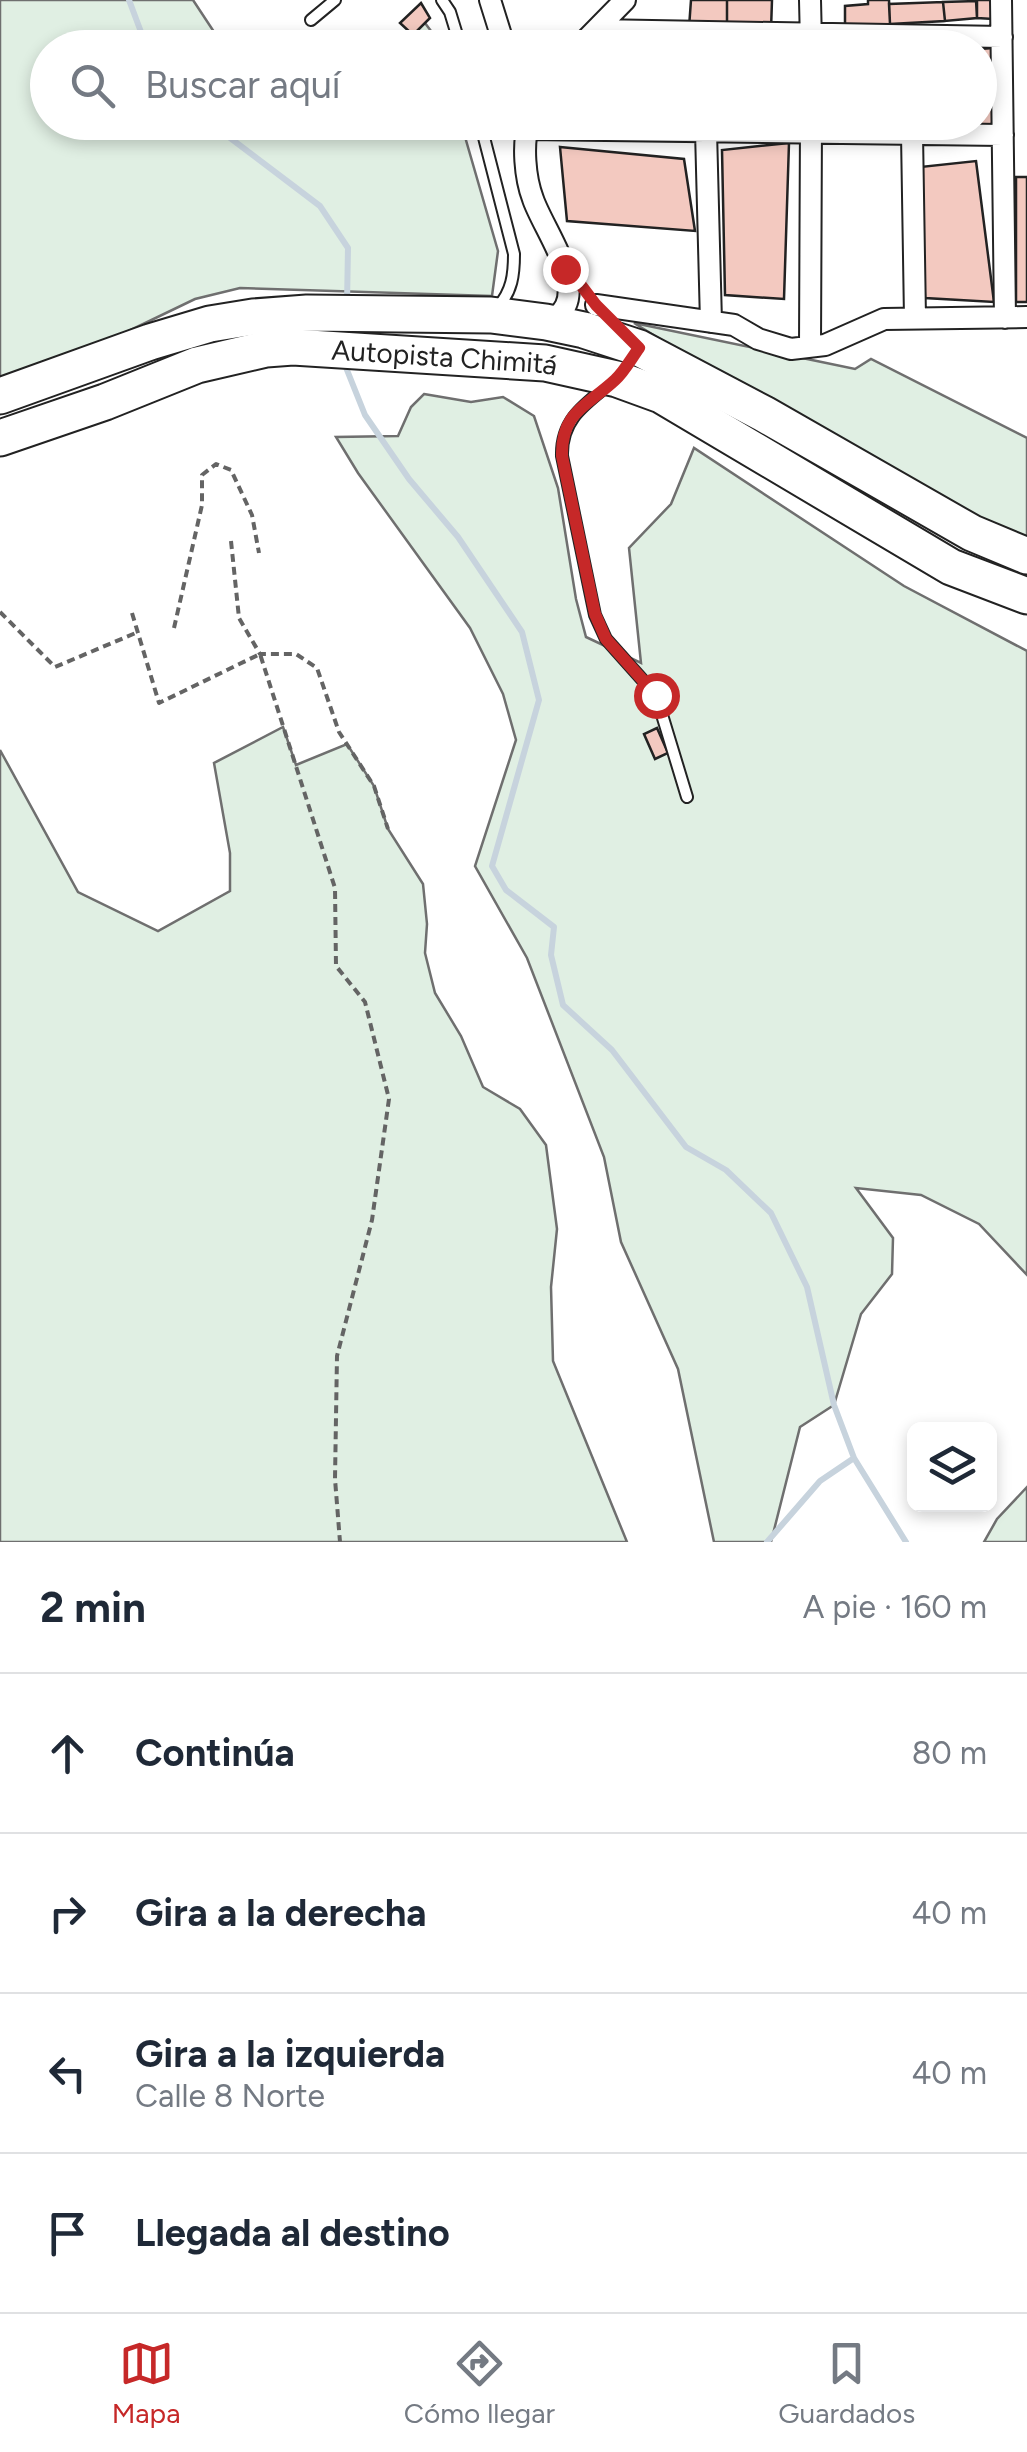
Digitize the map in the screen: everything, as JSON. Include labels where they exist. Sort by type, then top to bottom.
[{"type":"highway","name":"Autopista Chimitá","points":[[0,438],[197,365],[266,350],[309,330],[372,314],[491,314],[584,330],[639,348],[972,532],[1027,556]]},
{"type":"highway","name":"Autopista Chimitá","points":[[0,396],[210,324],[309,330],[370,351],[545,363],[617,379],[661,395],[951,567],[1027,596]]},
{"type":"street","points":[[490,0],[499,30]]},
{"type":"street","points":[[596,30],[625,0]]},
{"type":"street","points":[[810,0],[811,30]]},
{"type":"street","points":[[1001,0],[1005,318]]},
{"type":"street","points":[[997,37],[1002,37]]},
{"type":"street","points":[[997,135],[1003,135]]},
{"type":"street","points":[[524,140],[532,197],[568,279],[568,300],[557,318],[546,322]]},
{"type":"street","points":[[706,140],[711,322]]},
{"type":"street","points":[[810,347],[812,140]]},
{"type":"street","points":[[912,140],[915,318]]},
{"type":"street","points":[[562,260],[596,305],[639,348]]},
{"type":"street","points":[[596,305],[734,325],[758,339],[791,349],[840,340],[884,319],[1027,317]]},
{"type":"lane","points":[[311,20],[335,0]]},
{"type":"lane","points":[[442,0],[456,30]]},
{"type":"lane","points":[[485,140],[514,254],[508,296],[491,314]]},
{"type":"lane","points":[[639,348],[617,379],[569,420],[562,438],[562,456],[595,614],[606,639],[656,695],[688,796]]},
{"type":"path","points":[[174,628],[202,505],[202,475],[216,464],[231,470],[252,515],[259,553]]},
{"type":"path","points":[[231,541],[239,618],[260,654],[336,888],[336,966],[365,1002],[389,1099],[372,1220],[337,1356],[335,1479],[340,1542]]},
{"type":"path","points":[[0,612],[55,667],[138,632]]},
{"type":"path","points":[[132,612],[159,703],[260,654],[296,654],[317,668],[338,732],[374,786],[388,829]]},
{"type":"green space","points":[[0,0],[193,0],[213,30],[30,30],[30,140],[466,140],[498,251],[492,296],[240,288],[195,299],[85,352],[0,382]]},
{"type":"green space","points":[[634,323],[855,369],[871,359],[1027,438],[1027,543],[990,526]]},
{"type":"green space","points":[[424,394],[471,402],[503,397],[534,416],[558,488],[586,637],[641,663],[629,548],[671,504],[694,448],[904,586],[1027,651],[1027,1275],[979,1224],[921,1195],[856,1188],[893,1238],[892,1274],[861,1314],[834,1405],[800,1427],[771,1542],[714,1542],[678,1369],[621,1242],[604,1157],[527,958],[475,866],[516,740],[503,694],[470,628],[336,437],[398,436],[411,407]]},
{"type":"green space","points":[[283,727],[296,765],[347,744],[374,786],[388,829],[423,884],[425,953],[435,993],[461,1036],[483,1087],[520,1109],[546,1145],[557,1229],[551,1287],[553,1361],[627,1542],[0,1542],[0,750],[78,892],[158,931],[230,891],[230,853],[214,763]]},
{"type":"green space","points":[[1027,1487],[1027,1542],[984,1542],[997,1519]]},
{"type":"building","points":[[691,0],[727,0],[727,30],[689,28]]},
{"type":"building","points":[[727,0],[772,0],[771,30],[727,30]]},
{"type":"building","points":[[868,0],[889,0],[890,24],[845,25],[845,6],[868,4]]},
{"type":"building","points":[[976,0],[993,0],[993,19],[977,18]]},
{"type":"building","points":[[977,1],[977,18],[945,21],[943,2]]},
{"type":"building","points":[[943,2],[945,21],[890,24],[889,4]]},
{"type":"building","points":[[421,3],[430,18],[418,30],[408,30],[400,23]]},
{"type":"building","points":[[789,143],[784,299],[725,295],[722,150]]},
{"type":"building","points":[[560,147],[684,159],[695,231],[567,221]]},
{"type":"building","points":[[976,161],[994,302],[925,298],[920,167]]},
{"type":"building","points":[[1016,177],[1027,177],[1027,302],[1016,302]]},
{"type":"building","points":[[657,728],[668,753],[655,759],[644,734]]},
{"type":"waterway","points":[[129,0],[140,30]]},
{"type":"waterway","points":[[233,140],[320,206],[348,248],[347,304]]},
{"type":"waterway","points":[[343,360],[365,415],[409,479],[458,537],[522,632],[539,700],[492,866],[506,890],[554,927],[551,955],[563,1005],[612,1050],[686,1147],[726,1170],[771,1213],[807,1287],[834,1405],[854,1458],[906,1542]]},
{"type":"waterway","points":[[767,1542],[820,1481],[854,1458]]},
{"type":"route","points":[[565,269],[562,260],[596,305],[639,348],[617,379],[569,420],[562,438],[562,456],[595,614],[606,639],[656,695]]}]
